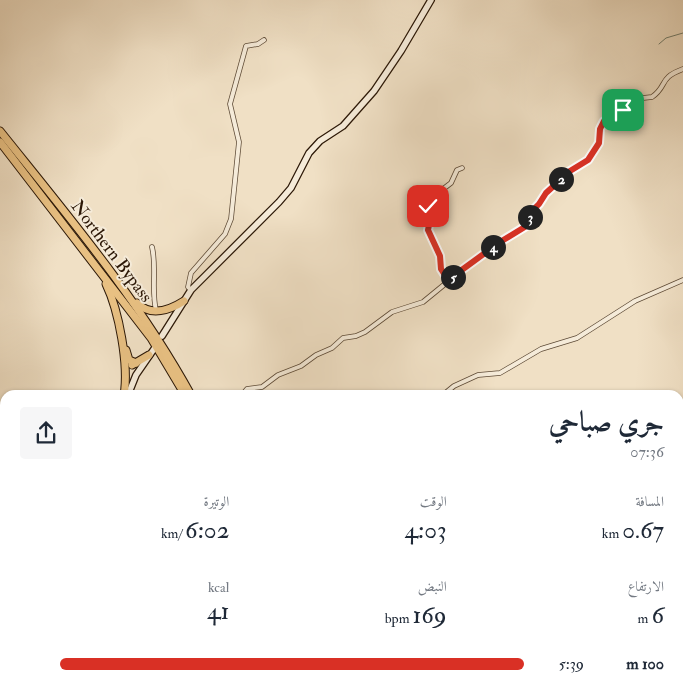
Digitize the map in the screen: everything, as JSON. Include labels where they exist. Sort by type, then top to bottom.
[{"type":"highway","name":"Northern Bypass","points":[[0,132],[118,282],[154,332],[188,390]]},
{"type":"highway","name":"Northern Bypass","points":[[0,142],[130,311],[161,354],[181,390]]},
{"type":"highway","points":[[102,277],[112,301],[132,367],[128,390]]},
{"type":"highway","points":[[118,282],[141,307],[154,311],[176,310],[184,301]]},
{"type":"highway","points":[[130,311],[124,311],[120,316],[127,356],[132,367]]},
{"type":"highway","points":[[154,311],[150,318],[154,332]]},
{"type":"highway","points":[[132,367],[149,355]]},
{"type":"main road","points":[[184,301],[191,290],[291,188],[309,153],[320,141],[343,126],[364,103],[392,65],[431,0]]},
{"type":"main road","points":[[162,336],[176,310]]},
{"type":"main road","points":[[149,355],[154,349]]},
{"type":"main road","points":[[128,390],[132,367]]},
{"type":"street","points":[[191,290],[188,287],[191,273],[229,226],[239,142],[230,104],[231,93],[246,46],[258,44],[264,40]]},
{"type":"street","points":[[246,390],[262,388],[278,375],[301,366],[316,355],[332,348],[343,338],[360,334],[392,312],[419,304],[500,242],[528,225],[532,211],[546,193],[570,171],[588,160],[599,143],[600,129],[604,121],[614,118],[634,99],[652,98],[671,73],[683,69]]},
{"type":"street","points":[[448,280],[441,269],[440,256],[428,230],[431,215],[427,204],[430,199],[442,192],[451,183],[457,170],[462,168]]},
{"type":"street","points":[[152,247],[155,260],[154,311]]},
{"type":"street","points":[[449,390],[478,375],[500,373],[541,349],[577,338],[635,301],[683,280]]},
{"type":"waterway","points":[[659,44],[666,38],[683,33]]},
{"type":"route","points":[[428,206],[431,218],[428,230],[441,259],[439,264],[441,269],[448,280],[469,266],[478,257],[528,225],[530,214],[546,193],[570,171],[588,160],[599,143],[600,129],[604,121],[614,118],[623,110]]}]
